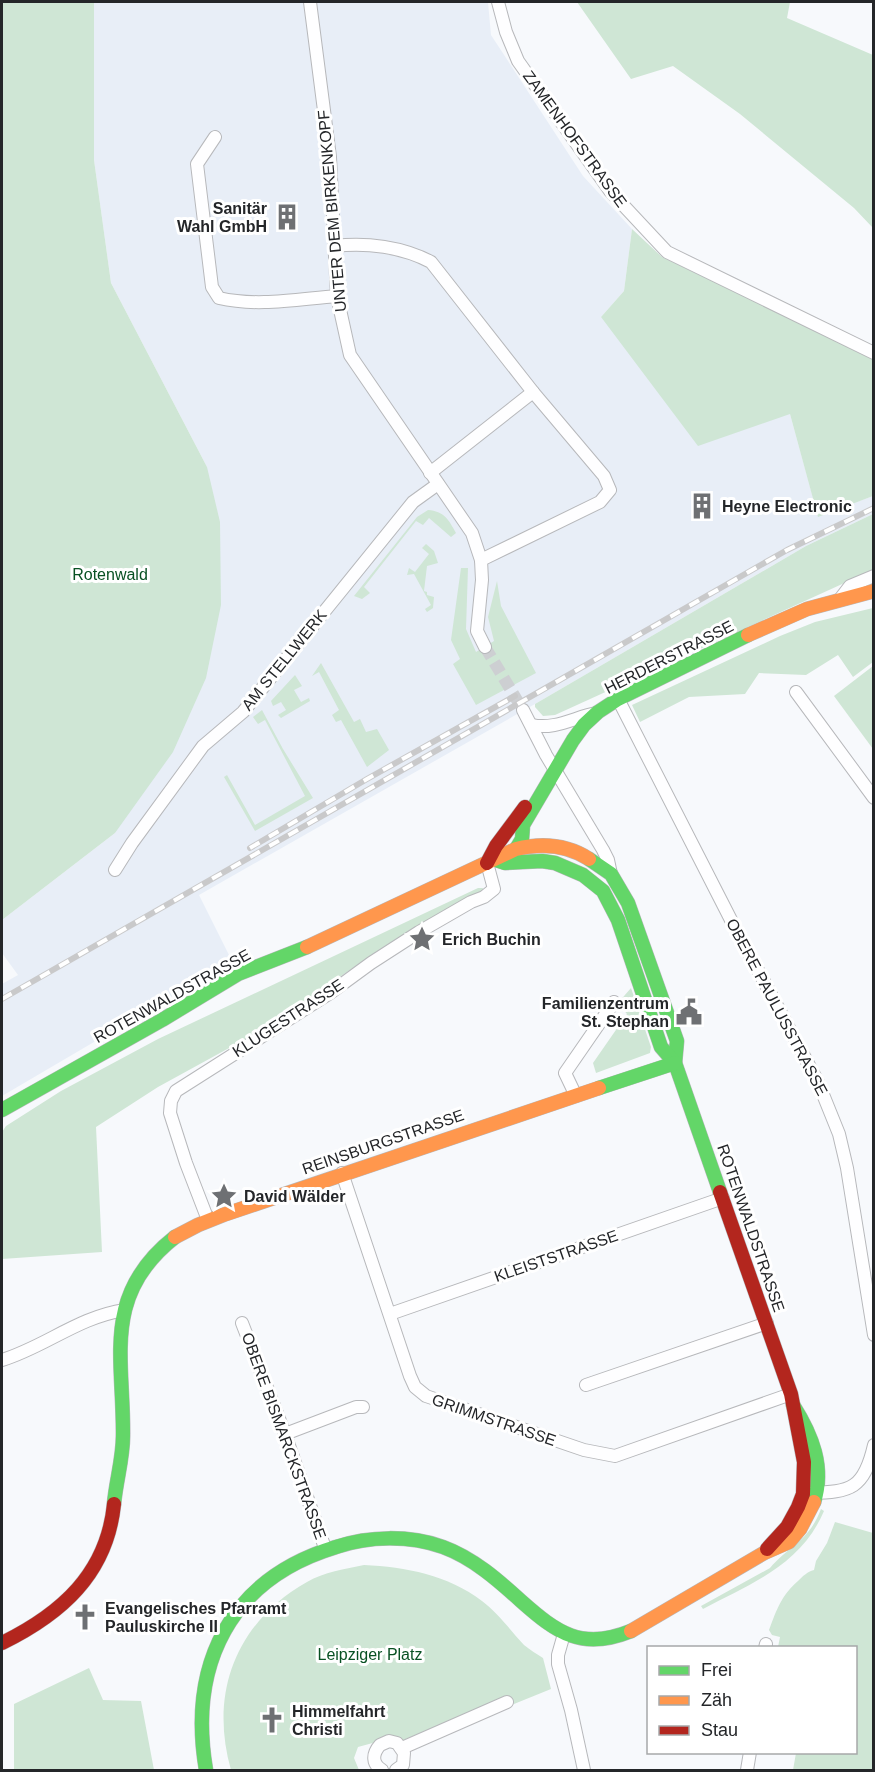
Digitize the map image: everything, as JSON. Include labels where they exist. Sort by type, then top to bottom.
[{"type":"main road","name":"HERDERSTRASSE","points":[[522,845],[523,825],[573,740],[598,712],[618,699],[774,622],[807,609],[873,591]]},
{"type":"main road","points":[[491,862],[496,846],[523,808],[540,796]]},
{"type":"main road","points":[[522,845],[542,861]]},
{"type":"main road","name":"ROTENWALDSTRASSE","points":[[2,1110],[162,1020],[238,974],[287,956],[491,862],[522,845],[558,846],[572,850],[611,874],[628,903],[677,1041],[675,1063]]},
{"type":"main road","name":"ROTENWALDSTRASSE","points":[[491,862],[542,861],[569,868],[583,875],[603,891],[618,920],[661,1047],[675,1063],[792,1400],[804,1462],[803,1494],[793,1518],[764,1553]]},
{"type":"main road","points":[[628,952],[640,954],[644,945]]},
{"type":"main road","name":"REINSBURGSTRASSE","points":[[2,1643],[30,1630],[54,1614],[72,1597],[84,1582],[104,1545],[114,1508],[123,1449],[120,1334],[125,1310],[136,1283],[172,1239],[208,1220],[342,1173],[675,1063]]},
{"type":"main road","name":"ROTENWALDSTRASSE","points":[[206,1770],[200,1738],[202,1702],[209,1667],[235,1613],[266,1582],[285,1569],[325,1548],[382,1539],[414,1540],[439,1546],[470,1560],[499,1582],[534,1614],[564,1634],[599,1640],[622,1635],[764,1553],[787,1544],[799,1532],[818,1493],[819,1471],[815,1450],[804,1420],[792,1400]]},
{"type":"street","name":"UNTER DEM BIRKENKOPF","points":[[310,2],[330,158],[336,296],[350,355],[472,533],[481,560],[482,580],[477,631],[485,647]]},
{"type":"street","name":"ZAMENHOFSTRASSE","points":[[498,2],[506,32],[518,61],[610,191],[667,252],[873,353]]},
{"type":"street","points":[[215,137],[197,164],[212,287],[219,298],[258,302],[336,296]]},
{"type":"street","points":[[335,246],[356,243],[418,255],[431,262],[533,392],[604,476],[610,490],[600,502],[481,560]]},
{"type":"street","points":[[430,473],[533,392]]},
{"type":"street","name":"AM STELLWERK","points":[[115,870],[203,746],[243,712],[413,502],[438,484]]},
{"type":"street","points":[[840,599],[850,586],[873,576]]},
{"type":"street","points":[[796,692],[873,798]]},
{"type":"street","name":"OBERE PAULUSSTRASSE","points":[[618,699],[726,910],[818,1082],[828,1106],[839,1134],[847,1168],[873,1335]]},
{"type":"street","points":[[523,710],[555,770]]},
{"type":"street","points":[[532,725],[540,727],[558,725],[598,712]]},
{"type":"street","name":"ROTENWALDSTRASSE","points":[[555,770],[603,850],[611,874]]},
{"type":"street","name":"KLUGESTRASSE","points":[[208,1220],[170,1113],[171,1101],[176,1091],[330,993],[419,932],[484,897],[494,889],[491,862]]},
{"type":"street","points":[[576,1096],[565,1072],[614,1002]]},
{"type":"street","name":"GRIMMSTRASSE","points":[[342,1173],[410,1376],[416,1388],[426,1396],[584,1450],[615,1455],[792,1400]]},
{"type":"street","name":"KLEISTSTRASSE","points":[[390,1314],[723,1198]]},
{"type":"street","points":[[2,1360],[16,1356],[83,1322],[125,1310]]},
{"type":"street","name":"OBERE BISMARCKSTRASSE","points":[[242,1323],[285,1434],[325,1548]]},
{"type":"street","points":[[586,1385],[767,1323]]},
{"type":"street","points":[[285,1434],[356,1407],[363,1407]]},
{"type":"street","points":[[803,1494],[845,1491],[858,1482],[866,1469],[873,1445]]},
{"type":"street","points":[[564,1634],[558,1664],[584,1770]]},
{"type":"street","points":[[402,1748],[507,1702]]},
{"type":"street","points":[[382,1770],[375,1763],[374,1756],[376,1749],[383,1742],[397,1743],[402,1748],[403,1765],[396,1770]]},
{"type":"street","points":[[747,1770],[750,1754]]},
{"type":"shaded area","points":[[94,2],[488,2],[491,35],[583,176],[632,229],[624,291],[601,317],[790,414],[818,516],[873,496],[873,514],[806,546],[535,704],[199,895],[232,961],[2,1096],[2,984],[18,975],[2,953],[2,920],[115,833],[207,467],[111,283],[94,160]]},
{"type":"green space","name":"Rotenwald","points":[[2,2],[94,2],[94,160],[111,283],[207,467],[220,522],[221,605],[206,678],[173,752],[115,833],[2,920]]},
{"type":"green space","points":[[577,2],[790,2],[787,18],[873,55],[873,228],[854,208],[740,114],[673,66],[631,79]]},
{"type":"green space","points":[[632,229],[662,257],[873,358],[873,496],[818,517],[790,414],[698,446],[601,317],[624,291]]},
{"type":"green space","points":[[428,510],[438,512],[445,517],[456,533],[451,537],[429,518],[423,525],[416,521],[364,587],[370,593],[362,599],[354,596],[417,517]]},
{"type":"green space","points":[[873,514],[873,570],[555,715],[543,716],[535,707],[535,704],[806,546]]},
{"type":"green space","points":[[426,544],[434,551],[438,563],[427,566],[424,591],[427,595],[434,597],[433,608],[427,612],[425,609],[431,605],[414,574],[407,575],[409,568],[415,572],[429,554],[422,548]]},
{"type":"green space","points":[[461,568],[468,568],[466,629],[476,652],[494,641],[488,617],[497,581],[501,606],[536,673],[476,705],[453,664],[460,659],[451,640]]},
{"type":"green space","points":[[873,608],[873,662],[853,677],[838,655],[806,675],[759,673],[745,694],[689,697],[640,722],[632,705],[780,636],[815,622]]},
{"type":"green space","points":[[321,663],[354,722],[360,719],[366,732],[377,729],[389,750],[367,767],[341,720],[336,722],[332,715],[339,710],[319,672],[312,676]]},
{"type":"green space","points":[[873,666],[873,749],[834,696]]},
{"type":"green space","points":[[295,675],[302,686],[294,690],[301,702],[309,698],[310,701],[281,718],[278,715],[286,710],[281,702],[273,706],[271,701]]},
{"type":"green space","points":[[262,710],[313,798],[255,831],[224,777],[227,775],[255,825],[305,796],[265,720],[258,724],[253,717]]},
{"type":"green space","points":[[478,888],[483,888],[482,892],[385,946],[262,1030],[158,1087],[96,1127],[102,1252],[2,1259],[2,1132],[6,1126],[61,1091],[158,1039]]},
{"type":"green space","points":[[631,988],[651,1047],[650,1053],[596,1073],[593,1063],[627,1014],[618,1003]]},
{"type":"green space","points":[[821,1509],[824,1511],[814,1530],[789,1559],[757,1581],[703,1609],[701,1606],[770,1568],[805,1536]]},
{"type":"green space","points":[[835,1522],[873,1533],[873,1770],[793,1770],[796,1754],[857,1754],[857,1646],[778,1646],[780,1637],[772,1635],[769,1630],[787,1592],[803,1576],[814,1570],[816,1561],[827,1543]]},
{"type":"green space","name":"Leipziger Platz","points":[[364,1565],[411,1570],[441,1579],[469,1592],[494,1611],[524,1645],[543,1658],[551,1689],[514,1704],[509,1696],[394,1744],[380,1741],[358,1747],[354,1758],[359,1770],[231,1770],[225,1741],[224,1714],[227,1687],[234,1662],[246,1639],[262,1617],[282,1598],[307,1582],[327,1573]]},
{"type":"green space","points":[[89,1668],[103,1700],[141,1701],[154,1770],[14,1770],[14,1704]]},
{"type":"tunnel","points":[[485,647],[523,710]]},
{"type":"railway","points":[[2,999],[787,550],[874,508]]},
{"type":"railway","points":[[250,848],[515,696]]},
{"type":"traffic: fast","points":[[516,849],[522,839],[523,825],[573,740],[598,712],[618,699],[748,635]]},
{"type":"traffic: fast","points":[[589,859],[611,874],[628,903],[677,1041],[675,1063]]},
{"type":"traffic: fast","points":[[496,860],[505,863],[542,861],[555,863],[583,875],[603,891],[618,920],[661,1047],[675,1063],[720,1192]]},
{"type":"traffic: fast","points":[[2,1110],[162,1020],[238,974],[307,947]]},
{"type":"traffic: fast","points":[[599,1088],[675,1063]]},
{"type":"traffic: fast","points":[[114,1504],[123,1445],[120,1354],[126,1305],[136,1282],[152,1259],[175,1237]]},
{"type":"traffic: fast","points":[[793,1405],[806,1428],[815,1452],[818,1476],[814,1502]]},
{"type":"traffic: fast","points":[[206,1770],[202,1731],[204,1695],[211,1661],[225,1631],[244,1604],[268,1580],[299,1561],[336,1547],[389,1538],[430,1543],[475,1563],[546,1622],[571,1636],[598,1639],[614,1637],[631,1631]]},
{"type":"traffic: slow","points":[[748,635],[807,609],[874,591]]},
{"type":"traffic: slow","points":[[307,947],[516,849],[553,846],[571,850],[589,859]]},
{"type":"traffic: slow","points":[[175,1237],[223,1215],[599,1088]]},
{"type":"traffic: slow","points":[[631,1631],[764,1553],[789,1542],[800,1529],[814,1502]]},
{"type":"traffic: jam","points":[[487,863],[496,846],[525,807]]},
{"type":"traffic: jam","points":[[720,1192],[791,1394],[804,1462],[803,1494],[798,1507],[787,1527],[767,1549]]},
{"type":"traffic: jam","points":[[2,1643],[43,1619],[78,1589],[102,1551],[110,1529],[114,1504]]},
{"type":"place","name":"Sanitär Wahl GmbH","points":[[287,217]]},
{"type":"place","name":"Heyne Electronic","points":[[702,506]]},
{"type":"place","name":"Erich Buchin","points":[[422,939]]},
{"type":"place","name":"Familienzentrum St. Stephan","points":[[689,1012]]},
{"type":"place","name":"David Wälder","points":[[224,1196]]},
{"type":"place","name":"Evangelisches Pfarramt Pauluskirche II","points":[[85,1617]]},
{"type":"place","name":"Himmelfahrt Christi","points":[[272,1720]]}]
